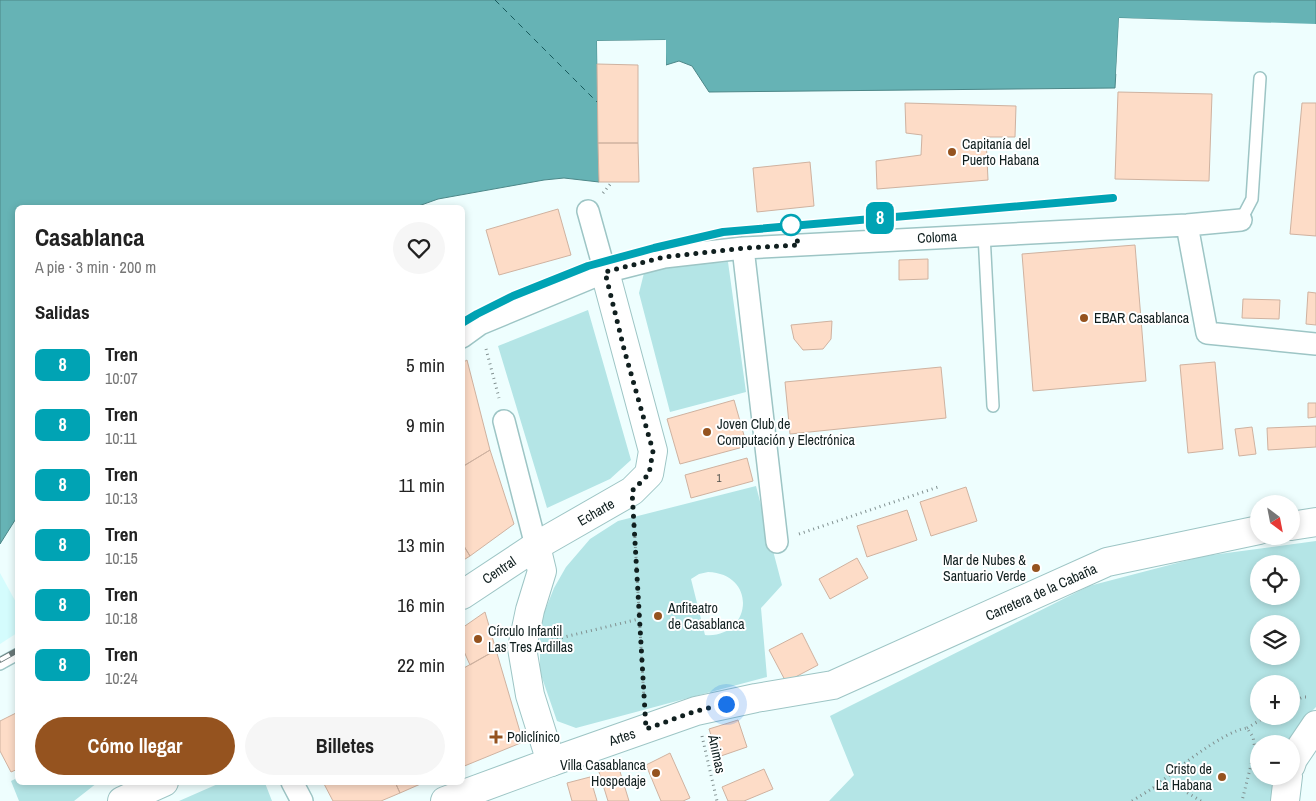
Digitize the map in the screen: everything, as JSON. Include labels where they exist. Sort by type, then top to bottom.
[{"type":"street","name":"Echarte","points":[[539,558],[579,522],[632,491],[649,474],[653,451],[588,211]]},
{"type":"street","name":"Coloma","points":[[465,335],[480,324],[605,272],[664,257],[744,248],[1241,220]]},
{"type":"street","points":[[1187,224],[1207,333],[1316,344]]},
{"type":"street","points":[[744,248],[777,542]]},
{"type":"street","points":[[504,421],[539,558],[522,648],[530,695],[552,762]]},
{"type":"street","points":[[1300,525],[1316,522]]},
{"type":"street","name":"Carretera de la Cabaña","points":[[833,685],[1107,562],[1250,532]]},
{"type":"street","name":"Central","points":[[465,594],[539,558]]},
{"type":"street","name":"Artes","points":[[445,801],[696,711],[756,698],[833,685]]},
{"type":"street","points":[[1300,748],[1316,724]]},
{"type":"street","points":[[122,801],[155,785]]},
{"type":"street","points":[[294,785],[302,801]]},
{"type":"street","points":[[1285,801],[1287,785]]},
{"type":"lane","points":[[1241,220],[1252,199],[1260,78]]},
{"type":"lane","points":[[984,234],[993,406]]},
{"type":"lane","points":[[0,664],[15,656]]},
{"type":"path","points":[[480,324],[504,421]]},
{"type":"path","points":[[777,542],[938,487]]},
{"type":"path","points":[[632,491],[646,729]]},
{"type":"path","points":[[522,648],[639,619]]},
{"type":"path","points":[[1300,698],[1316,697]]},
{"type":"path","name":"Ánimas","points":[[696,711],[717,801]]},
{"type":"path","points":[[1132,801],[1237,729],[1247,728],[1252,725]]},
{"type":"path","points":[[1242,801],[1255,749],[1253,737],[1247,728]]},
{"type":"path","points":[[1153,788],[1181,789],[1201,801]]},
{"type":"shaded area","points":[[0,0],[1316,0],[1316,25],[1119,18],[1115,88],[709,92],[692,66],[679,61],[666,65],[665,40],[597,41],[599,182],[564,178],[544,180],[438,199],[421,205],[15,205],[15,520],[0,544]]},
{"type":"shaded area","points":[[728,262],[746,392],[670,412],[639,293],[644,273],[685,265]]},
{"type":"shaded area","points":[[588,310],[631,460],[610,479],[547,508],[498,346]]},
{"type":"shaded area","points":[[756,486],[782,585],[761,608],[767,677],[576,728],[557,721],[540,672],[540,630],[544,613],[554,588],[566,567],[590,539],[618,521]],"holes":[[[708,572],[724,575],[736,583],[742,594],[743,606],[740,617],[732,627],[720,634],[705,635],[691,579],[699,574]]]},
{"type":"shaded area","points":[[1316,541],[1316,707],[1308,715],[1296,735],[1250,735],[1250,785],[1280,785],[1278,801],[829,801],[854,775],[830,716],[1089,586],[1204,556],[1286,545],[1300,545],[1300,543]]},
{"type":"shaded area","points":[[0,573],[15,600],[15,634],[0,644]]},
{"type":"shaded area","points":[[15,779],[15,785],[94,785],[74,801],[19,801],[11,781]]},
{"type":"shaded area","points":[[215,785],[266,785],[272,801],[179,801]]},
{"type":"pier","points":[[1119,18],[1316,24],[1316,28],[1122,20],[1118,74],[1116,74]]},
{"type":"pier","points":[[666,40],[666,65],[664,65],[663,43],[600,44],[601,182],[599,182],[597,41]]},
{"type":"building","points":[[597,64],[638,65],[638,143],[598,143]]},
{"type":"building","points":[[1118,92],[1212,94],[1209,181],[1115,179]]},
{"type":"building","points":[[905,103],[1016,106],[1015,137],[986,137],[988,180],[877,189],[876,161],[921,155],[922,135],[906,133]]},
{"type":"building","points":[[1302,103],[1316,103],[1316,236],[1290,234]]},
{"type":"building","points":[[598,143],[638,143],[639,182],[599,182]]},
{"type":"building","points":[[810,162],[814,206],[757,212],[753,168]]},
{"type":"building","points":[[558,209],[571,255],[499,275],[486,230]]},
{"type":"building","name":"EBAR Casablanca","points":[[1135,245],[1146,381],[1033,391],[1022,254]]},
{"type":"building","points":[[928,259],[928,279],[899,280],[899,260]]},
{"type":"building","points":[[1308,292],[1316,293],[1316,325],[1306,324]]},
{"type":"building","points":[[1243,299],[1280,300],[1279,319],[1242,318]]},
{"type":"building","points":[[832,321],[831,339],[823,349],[803,350],[794,339],[791,325]]},
{"type":"building","points":[[467,360],[490,450],[465,465],[465,361]]},
{"type":"building","points":[[1215,362],[1223,449],[1188,453],[1180,365]]},
{"type":"building","points":[[941,367],[946,418],[790,434],[785,382]]},
{"type":"building","name":"Joven Club de Computación y Electrónica","points":[[734,400],[747,446],[680,464],[667,419]]},
{"type":"building","points":[[1308,403],[1316,403],[1316,417],[1308,418]]},
{"type":"building","points":[[1316,426],[1316,447],[1268,450],[1267,428]]},
{"type":"building","points":[[1252,427],[1256,454],[1239,456],[1235,429]]},
{"type":"building","points":[[490,450],[514,524],[470,556],[465,548],[465,465]]},
{"type":"building","points":[[747,458],[753,481],[691,498],[685,475]]},
{"type":"building","points":[[966,487],[977,521],[931,536],[920,502]]},
{"type":"building","points":[[907,510],[917,540],[867,557],[857,526]]},
{"type":"building","points":[[465,548],[470,556],[465,559]]},
{"type":"building","points":[[857,558],[868,578],[830,599],[819,579]]},
{"type":"building","name":"Círculo Infantil Las Tres Ardillas","points":[[485,612],[496,650],[470,665],[465,654],[465,626]]},
{"type":"building","points":[[802,633],[818,665],[786,682],[769,650]]},
{"type":"building","points":[[496,650],[523,742],[465,766],[465,667]]},
{"type":"building","points":[[15,714],[15,770],[11,772],[0,751],[0,721]]},
{"type":"building","points":[[738,720],[747,747],[718,757],[709,729]]},
{"type":"building","points":[[670,753],[690,798],[683,801],[661,801],[646,765]]},
{"type":"building","points":[[618,765],[629,801],[608,801],[599,772]]},
{"type":"building","points":[[764,769],[773,789],[744,801],[728,801],[722,787]]},
{"type":"building","points":[[590,777],[597,801],[572,801],[567,783]]},
{"type":"building","points":[[325,785],[396,785],[400,793],[381,801],[333,801]]},
{"type":"building","points":[[396,785],[418,785],[400,793]]},
{"type":"ferry route","points":[[495,0],[597,102]]},
{"type":"railway","points":[[465,321],[513,296],[588,266],[723,232],[1113,198]]},
{"type":"railway","points":[[0,660],[15,652]]},
{"type":"train","name":"8","points":[[465,321],[513,296],[588,266],[723,232],[1113,198]]},
{"type":"place","name":"Capitanía del Puerto Habana","points":[[952,152]]},
{"type":"place","name":"EBAR Casablanca","points":[[1084,318]]},
{"type":"place","name":"Joven Club de Computación y Electrónica","points":[[707,432]]},
{"type":"place","name":"Mar de Nubes & Santuario Verde","points":[[1036,568]]},
{"type":"place","name":"Anfiteatro de Casablanca","points":[[658,616]]},
{"type":"place","name":"Círculo Infantil Las Tres Ardillas","points":[[478,639]]},
{"type":"place","name":"Policlínico","points":[[496,737]]},
{"type":"place","name":"Villa Casablanca Hospedaje","points":[[656,773]]},
{"type":"place","name":"Cristo de La Habana","points":[[1222,777]]},
{"type":"route","points":[[726,704],[696,711],[646,729],[632,491],[649,474],[653,451],[624,349],[605,272],[664,257],[744,248],[799,245],[791,225]]}]
